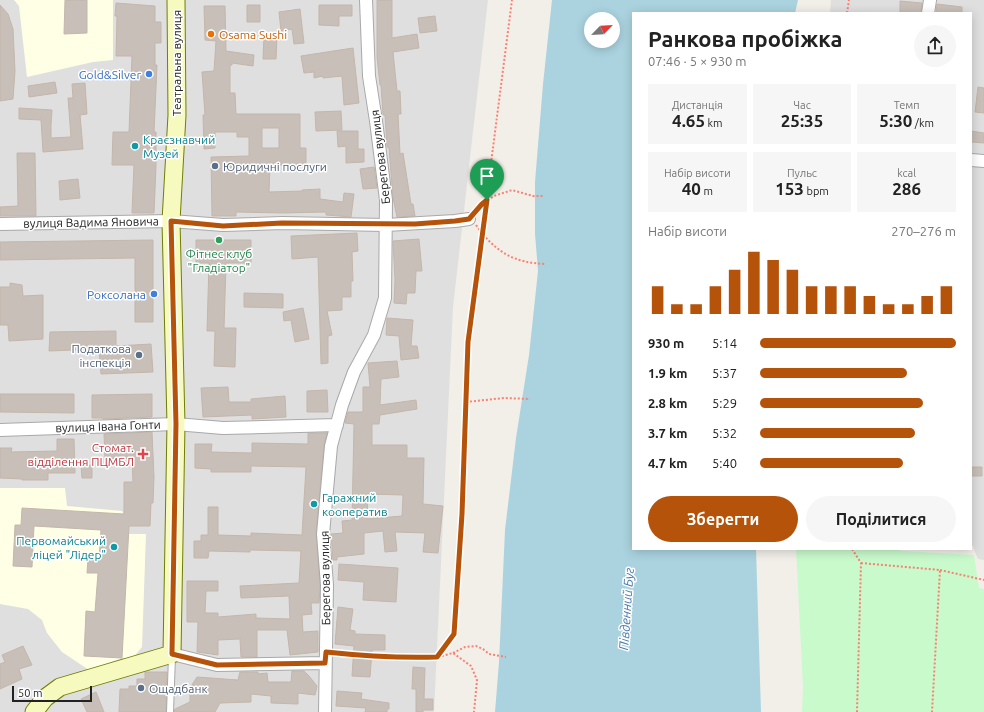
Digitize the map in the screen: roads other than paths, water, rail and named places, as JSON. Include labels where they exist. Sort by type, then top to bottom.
[{"type":"street","name":"Театральна вулиця","points":[[172,654],[176,424],[171,221],[177,116],[176,0]]},
{"type":"street","name":"Берегова вулиця","points":[[325,712],[327,586],[323,534],[331,446],[342,405],[354,372],[374,335],[385,298],[386,200],[369,76],[366,0]]},
{"type":"street","points":[[928,12],[930,0]]},
{"type":"street","points":[[972,160],[984,161]]},
{"type":"street","name":"вулиця Вадима Яновича","points":[[0,224],[171,221],[223,226],[282,223],[386,225],[469,219]]},
{"type":"street","name":"вулиця Івана Гонти","points":[[0,430],[176,424],[223,428],[337,425]]},
{"type":"street","points":[[34,712],[45,698],[60,687],[172,654],[217,665],[325,657]]},
{"type":"lane","points":[[170,712],[172,654]]},
{"type":"water","name":"Південний Буг","points":[[552,0],[798,0],[795,12],[632,12],[632,550],[756,550],[761,712],[495,712],[499,662],[505,530],[516,438],[529,355],[538,271],[535,234],[535,182]]},
{"type":"place","name":"Osama Sushi","points":[[211,34]]},
{"type":"place","name":"Gold&Silver","points":[[149,74]]},
{"type":"place","name":"Краєзнавчий Музей","points":[[135,146]]},
{"type":"place","name":"Юридичні послуги","points":[[215,166]]},
{"type":"place","name":"Фітнес клуб \"Гладіатор\"","points":[[219,240]]},
{"type":"place","name":"Роксолана","points":[[154,294]]},
{"type":"place","name":"Податкова інспекція","points":[[139,355]]},
{"type":"place","name":"Стомат. відділення ПЦМБЛ","points":[[143,454]]},
{"type":"place","name":"Гаражний кооператив","points":[[314,504]]},
{"type":"place","name":"Первомайський ліцей \"Лідер\"","points":[[114,547]]},
{"type":"place","name":"Ощадбанк","points":[[141,688]]}]
